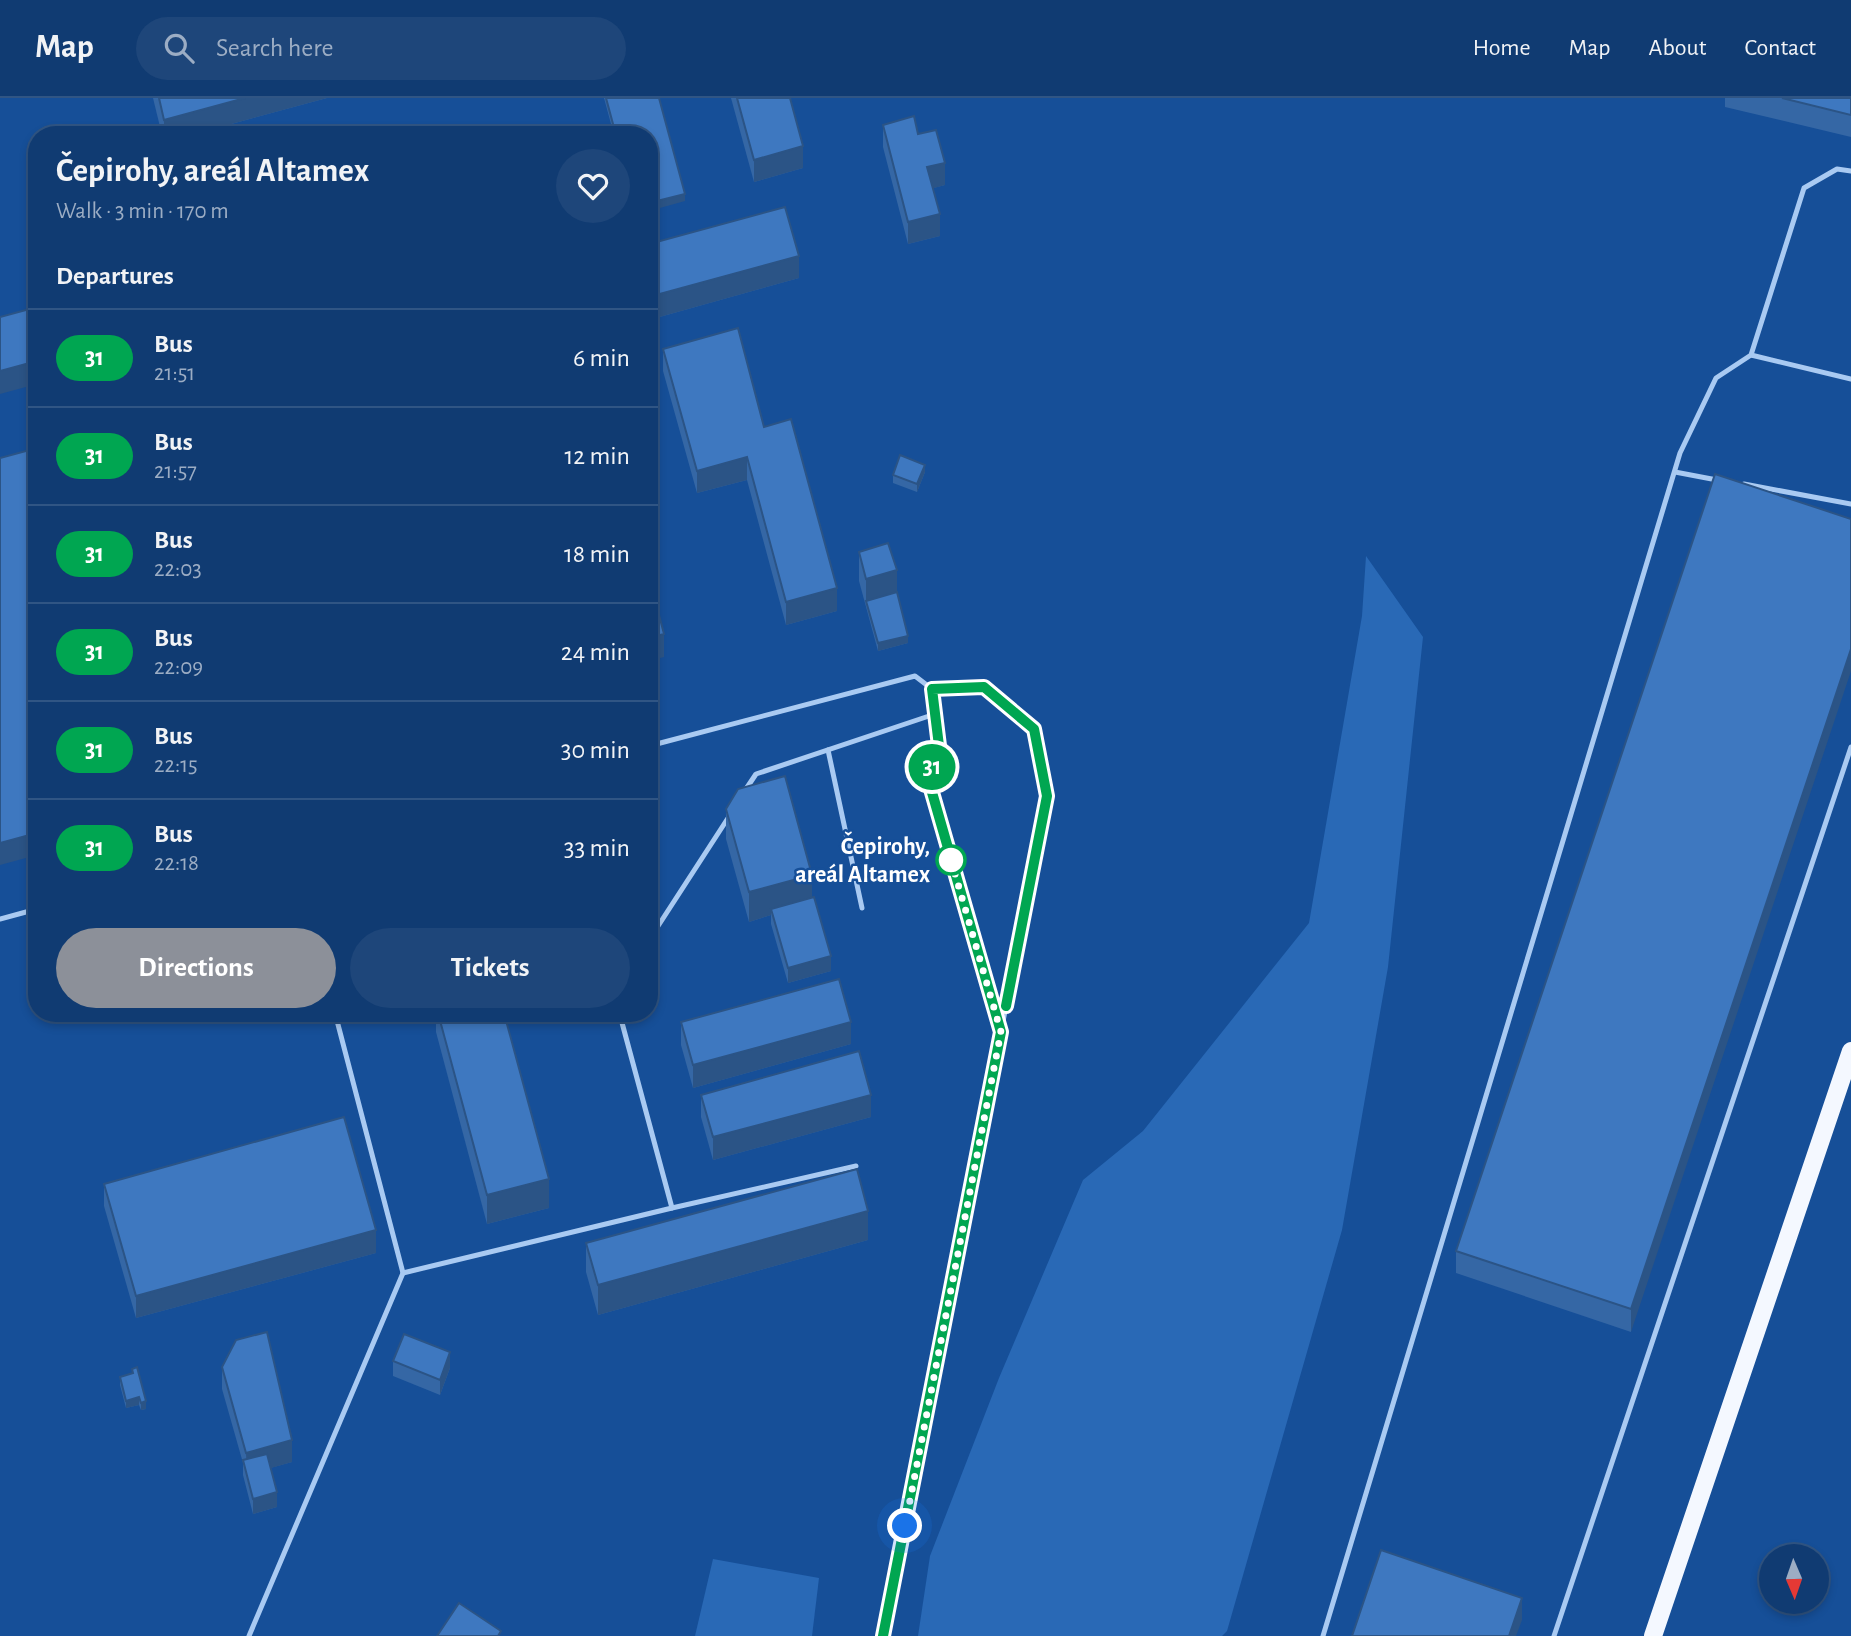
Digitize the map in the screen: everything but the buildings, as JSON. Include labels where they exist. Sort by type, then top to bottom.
[{"type":"main road","points":[[1653,1636],[1851,1051]]},
{"type":"lane","points":[[1323,1636],[1680,453],[1716,378],[1751,355],[1804,188],[1837,169],[1851,171]]},
{"type":"lane","points":[[1751,355],[1851,379]]},
{"type":"lane","points":[[1675,472],[1729,482]]},
{"type":"lane","points":[[1743,484],[1851,504]]},
{"type":"lane","points":[[658,744],[915,676],[932,689],[984,687],[1034,729],[1047,796],[883,1636]]},
{"type":"lane","points":[[932,689],[940,754],[927,775],[1001,1032]]},
{"type":"lane","points":[[741,796],[756,774],[935,714]]},
{"type":"lane","points":[[1554,1636],[1851,747]]},
{"type":"lane","points":[[828,750],[862,908]]},
{"type":"lane","points":[[658,926],[734,807]]},
{"type":"lane","points":[[0,919],[28,911]]},
{"type":"lane","points":[[249,1636],[403,1273],[337,1022]]},
{"type":"lane","points":[[622,1022],[672,1208]]},
{"type":"lane","points":[[403,1273],[856,1166]]},
{"type":"shaded area","points":[[1366,556],[1423,637],[1388,967],[1342,1230],[1227,1631],[1222,1636],[918,1636],[930,1556],[999,1378],[1083,1180],[1143,1131],[1309,923],[1362,616]]},
{"type":"shaded area","points":[[713,1559],[819,1578],[812,1636],[695,1636]]},
{"type":"bus line","name":"31","points":[[883,1636],[1001,1032],[927,775],[940,754],[932,689],[984,687],[1034,729],[1047,796],[1006,1006]]},
{"type":"place","name":"Čepirohy, areál Altamex","points":[[951,860]]},
{"type":"route","points":[[905,1526],[1001,1032],[951,860]]}]
